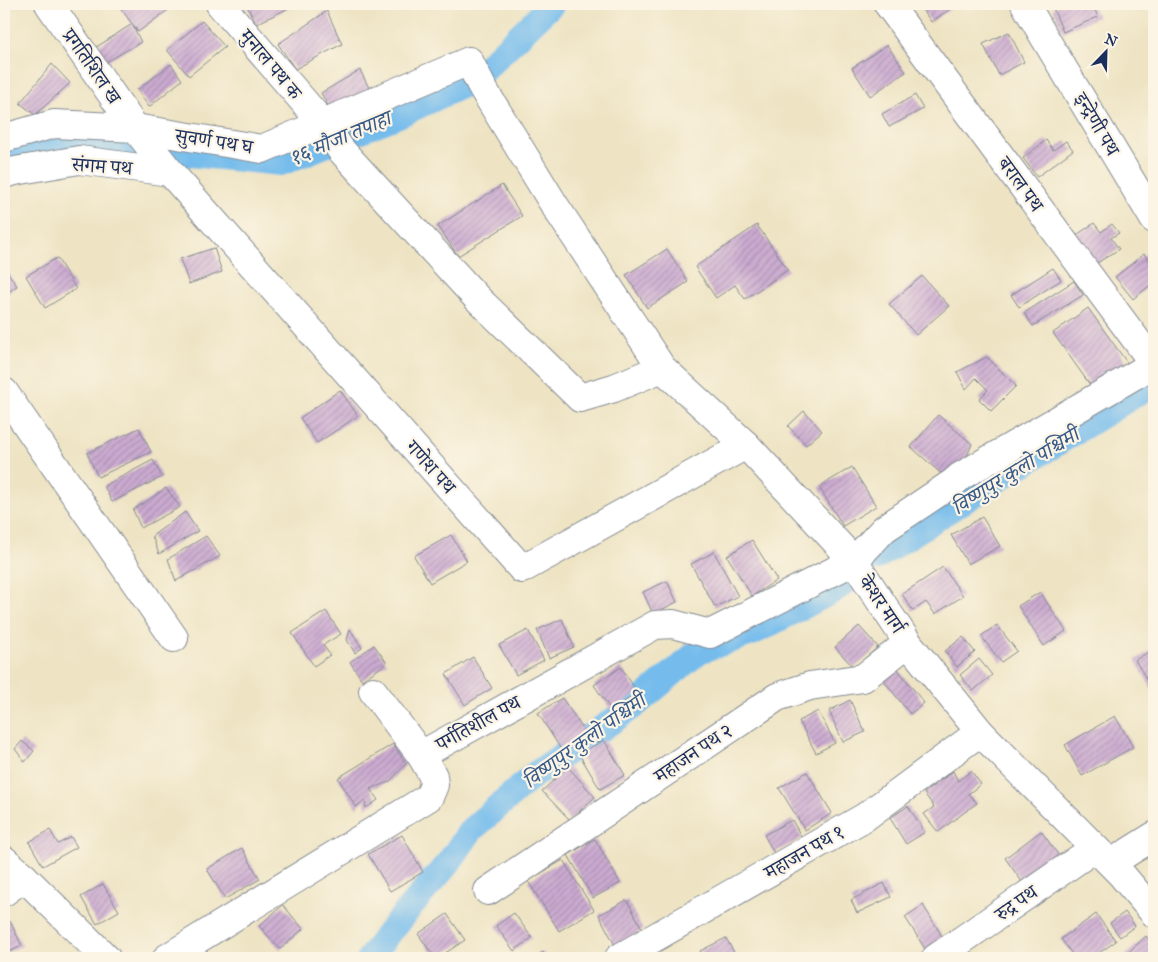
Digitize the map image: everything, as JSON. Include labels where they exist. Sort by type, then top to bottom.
[{"type":"street","name":"प्रगतिशिल ख","points":[[49,4],[135,128],[170,172]]},
{"type":"street","name":"मुनाल पथ क","points":[[220,4],[323,125],[341,150],[477,298],[580,398],[614,388],[662,368]]},
{"type":"street","name":"बराल पथ","points":[[888,4],[1154,364]]},
{"type":"street","name":"इन्द्रेणी पथ","points":[[1026,4],[1154,219]]},
{"type":"street","name":"सुवर्ण पथ घ","points":[[4,138],[54,124],[135,128],[262,149],[323,125],[469,60],[482,87],[556,206],[662,368]]},
{"type":"street","name":"संगम पथ","points":[[4,174],[79,160],[170,172]]},
{"type":"street","name":"गणेश पथ","points":[[170,172],[522,569],[746,445]]},
{"type":"street","name":"केशर मार्ग","points":[[1154,364],[961,476],[884,528],[854,562],[908,643],[980,732],[1103,855],[1154,913]]},
{"type":"street","points":[[662,368],[746,445],[854,562]]},
{"type":"street","points":[[4,392],[174,638]]},
{"type":"street","name":"पर्गतिशील पथ","points":[[167,958],[429,797],[434,785],[433,776],[421,755],[655,626],[673,624],[710,634],[854,562]]},
{"type":"street","name":"महाजन पथ २","points":[[488,891],[776,697],[810,686],[863,678],[908,643]]},
{"type":"street","points":[[373,691],[421,755]]},
{"type":"street","name":"महाजन पथ १","points":[[619,958],[865,817],[980,732]]},
{"type":"street","name":"रुद्र पथ","points":[[936,958],[1103,855],[1154,836]]},
{"type":"street","points":[[10,877],[106,958]]},
{"type":"building","points":[[123,4],[175,5],[138,32],[119,6]]},
{"type":"building","points":[[246,4],[297,4],[256,24]]},
{"type":"building","points":[[919,4],[950,4],[952,8],[931,22]]},
{"type":"building","points":[[1063,4],[1092,4],[1098,17],[1063,32],[1053,8]]},
{"type":"building","points":[[327,11],[342,44],[295,69],[278,44]]},
{"type":"building","points":[[202,21],[225,47],[189,76],[167,50]]},
{"type":"building","points":[[132,24],[141,42],[103,64],[95,48]]},
{"type":"building","points":[[1009,32],[1024,62],[999,75],[983,44]]},
{"type":"building","points":[[887,45],[906,72],[870,96],[852,68]]},
{"type":"building","points":[[52,64],[70,83],[35,115],[20,103]]},
{"type":"building","points":[[171,64],[182,80],[149,107],[137,90]]},
{"type":"building","points":[[360,70],[373,96],[332,113],[321,93]]},
{"type":"building","points":[[915,95],[923,109],[889,127],[882,114]]},
{"type":"building","points":[[1046,140],[1053,150],[1066,141],[1073,150],[1037,177],[1023,158]]},
{"type":"building","points":[[502,185],[522,216],[458,256],[438,226]]},
{"type":"building","points":[[1094,223],[1101,232],[1112,224],[1119,233],[1111,238],[1119,249],[1091,267],[1071,239]]},
{"type":"building","points":[[757,225],[788,270],[745,299],[735,285],[716,298],[695,267]]},
{"type":"building","points":[[214,248],[222,272],[189,284],[180,259]]},
{"type":"building","points":[[667,249],[688,282],[647,308],[626,275]]},
{"type":"building","points":[[1144,254],[1154,267],[1154,282],[1133,299],[1115,277]]},
{"type":"building","points":[[57,258],[76,289],[45,308],[26,276]]},
{"type":"building","points":[[4,267],[17,286],[4,295]]},
{"type":"building","points":[[1053,268],[1061,280],[1019,307],[1011,295]]},
{"type":"building","points":[[922,276],[949,306],[916,335],[889,304]]},
{"type":"building","points":[[1074,281],[1083,295],[1033,326],[1024,313]]},
{"type":"building","points":[[1088,308],[1128,364],[1093,389],[1053,333]]},
{"type":"building","points":[[987,357],[1016,386],[991,411],[979,399],[988,390],[976,378],[966,389],[957,372]]},
{"type":"building","points":[[340,390],[358,416],[317,443],[300,418]]},
{"type":"building","points":[[804,411],[822,431],[806,445],[788,426]]},
{"type":"building","points":[[938,415],[972,444],[967,456],[974,462],[944,476],[911,447]]},
{"type":"building","points":[[139,428],[151,452],[98,477],[87,453]]},
{"type":"building","points":[[153,460],[162,477],[112,502],[104,486]]},
{"type":"building","points":[[852,467],[876,506],[843,526],[819,487]]},
{"type":"building","points":[[166,488],[180,507],[141,528],[133,510]]},
{"type":"building","points":[[185,512],[198,531],[159,554],[152,536]]},
{"type":"building","points":[[982,517],[1000,546],[968,564],[951,535]]},
{"type":"building","points":[[451,535],[467,561],[430,583],[414,556]]},
{"type":"building","points":[[206,536],[220,556],[176,581],[168,559]]},
{"type":"building","points":[[752,540],[777,580],[752,596],[727,556]]},
{"type":"building","points":[[714,552],[738,596],[715,607],[691,564]]},
{"type":"building","points":[[943,567],[963,596],[935,614],[926,602],[913,611],[902,594]]},
{"type":"building","points":[[667,581],[677,602],[653,614],[643,592]]},
{"type":"building","points":[[1040,592],[1066,631],[1044,646],[1018,606]]},
{"type":"building","points":[[326,611],[341,634],[323,645],[330,655],[314,666],[292,633]]},
{"type":"building","points":[[562,619],[574,647],[549,658],[537,630]]},
{"type":"building","points":[[997,625],[1017,651],[1001,662],[981,636]]},
{"type":"building","points":[[859,626],[878,647],[854,668],[835,647]]},
{"type":"building","points":[[350,629],[362,648],[355,653],[347,640]]},
{"type":"building","points":[[528,630],[544,660],[516,675],[499,645]]},
{"type":"building","points":[[963,637],[975,652],[957,667],[945,651]]},
{"type":"building","points":[[374,645],[387,663],[362,680],[350,662]]},
{"type":"building","points":[[1154,649],[1154,692],[1135,660]]},
{"type":"building","points":[[473,657],[492,688],[465,705],[446,674]]},
{"type":"building","points":[[979,659],[992,675],[973,691],[960,675]]},
{"type":"building","points":[[621,667],[638,693],[611,710],[594,685]]},
{"type":"building","points":[[897,668],[924,703],[910,714],[882,678]]},
{"type":"building","points":[[562,698],[587,735],[562,751],[538,713]]},
{"type":"building","points":[[850,700],[865,732],[843,742],[829,711]]},
{"type":"building","points":[[818,711],[835,743],[816,753],[799,721]]},
{"type":"building","points":[[1115,716],[1133,747],[1082,776],[1065,745]]},
{"type":"building","points":[[604,740],[625,775],[600,789],[579,754]]},
{"type":"building","points":[[22,741],[34,751],[25,762],[15,749]]},
{"type":"building","points":[[393,744],[406,764],[389,782],[370,789],[378,800],[366,808],[365,800],[356,807],[338,778]]},
{"type":"building","points":[[568,767],[595,797],[570,820],[542,791]]},
{"type":"building","points":[[953,771],[958,781],[971,771],[981,784],[968,794],[977,803],[938,832],[924,814],[934,807],[924,793]]},
{"type":"building","points":[[807,772],[832,813],[805,830],[779,788]]},
{"type":"building","points":[[908,806],[925,832],[906,844],[890,818]]},
{"type":"building","points":[[792,820],[802,838],[774,853],[764,835]]},
{"type":"building","points":[[50,830],[58,844],[71,837],[77,847],[43,866],[29,842]]},
{"type":"building","points":[[1041,831],[1062,860],[1025,886],[1005,858]]},
{"type":"building","points":[[402,835],[423,872],[390,891],[368,854]]},
{"type":"building","points":[[595,839],[620,883],[593,898],[568,855]]},
{"type":"building","points":[[242,848],[260,879],[225,899],[207,869]]},
{"type":"building","points":[[563,860],[594,910],[559,931],[528,881]]},
{"type":"building","points":[[884,883],[891,897],[857,913],[851,900]]},
{"type":"building","points":[[103,884],[119,911],[97,924],[81,897]]},
{"type":"building","points":[[627,900],[643,930],[615,945],[599,915]]},
{"type":"building","points":[[283,905],[303,929],[280,949],[259,926]]},
{"type":"building","points":[[923,905],[945,941],[927,952],[905,917]]},
{"type":"building","points":[[1125,912],[1135,926],[1120,937],[1110,923]]},
{"type":"building","points":[[514,913],[532,938],[514,951],[496,926]]},
{"type":"building","points":[[447,914],[465,940],[438,958],[435,958],[418,934]]},
{"type":"building","points":[[1096,914],[1116,941],[1092,958],[1075,958],[1061,939]]},
{"type":"building","points":[[10,921],[22,946],[4,954],[4,924]]},
{"type":"building","points":[[1146,936],[1154,945],[1154,958],[1122,958]]},
{"type":"building","points":[[726,938],[737,958],[703,958],[700,951]]},
{"type":"building","points":[[543,952],[546,958],[532,958]]},
{"type":"waterway","name":"१६ मौजा तपाहा","points":[[4,158],[77,143],[281,163],[401,114],[472,81],[552,4]]},
{"type":"waterway","name":"विष्णुपुर कुलो पश्चिमी","points":[[875,558],[1154,383]]},
{"type":"waterway","name":"विष्णुपुर कुलो पश्चिमी","points":[[370,958],[389,932],[449,862],[471,830],[534,775],[634,706],[699,651],[752,633],[831,592],[844,583]]}]
